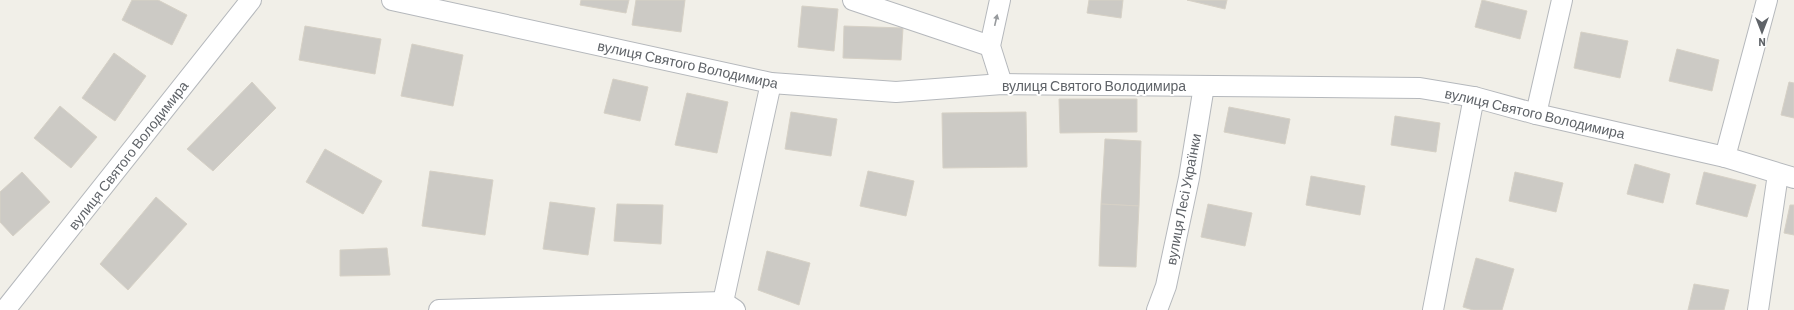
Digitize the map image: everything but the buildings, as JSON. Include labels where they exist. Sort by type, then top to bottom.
[{"type":"street","name":"вулиця Святого Володимира","points":[[5,310],[251,0]]},
{"type":"street","name":"вулиця Святого Володимира","points":[[392,0],[771,83],[896,92],[1002,84],[1420,88],[1474,97],[1536,114],[1725,157],[1786,176]]},
{"type":"street","points":[[853,0],[990,46]]},
{"type":"street","points":[[1000,0],[990,46],[1002,84]]},
{"type":"street","points":[[1536,114],[1562,0]]},
{"type":"street","points":[[1725,157],[1767,0]]},
{"type":"street","points":[[438,310],[729,306],[771,83]]},
{"type":"street","name":"вулиця Лесі Українки","points":[[1157,310],[1166,286],[1189,178],[1204,86]]},
{"type":"street","points":[[1433,310],[1474,97]]},
{"type":"street","points":[[1758,310],[1786,176]]}]
